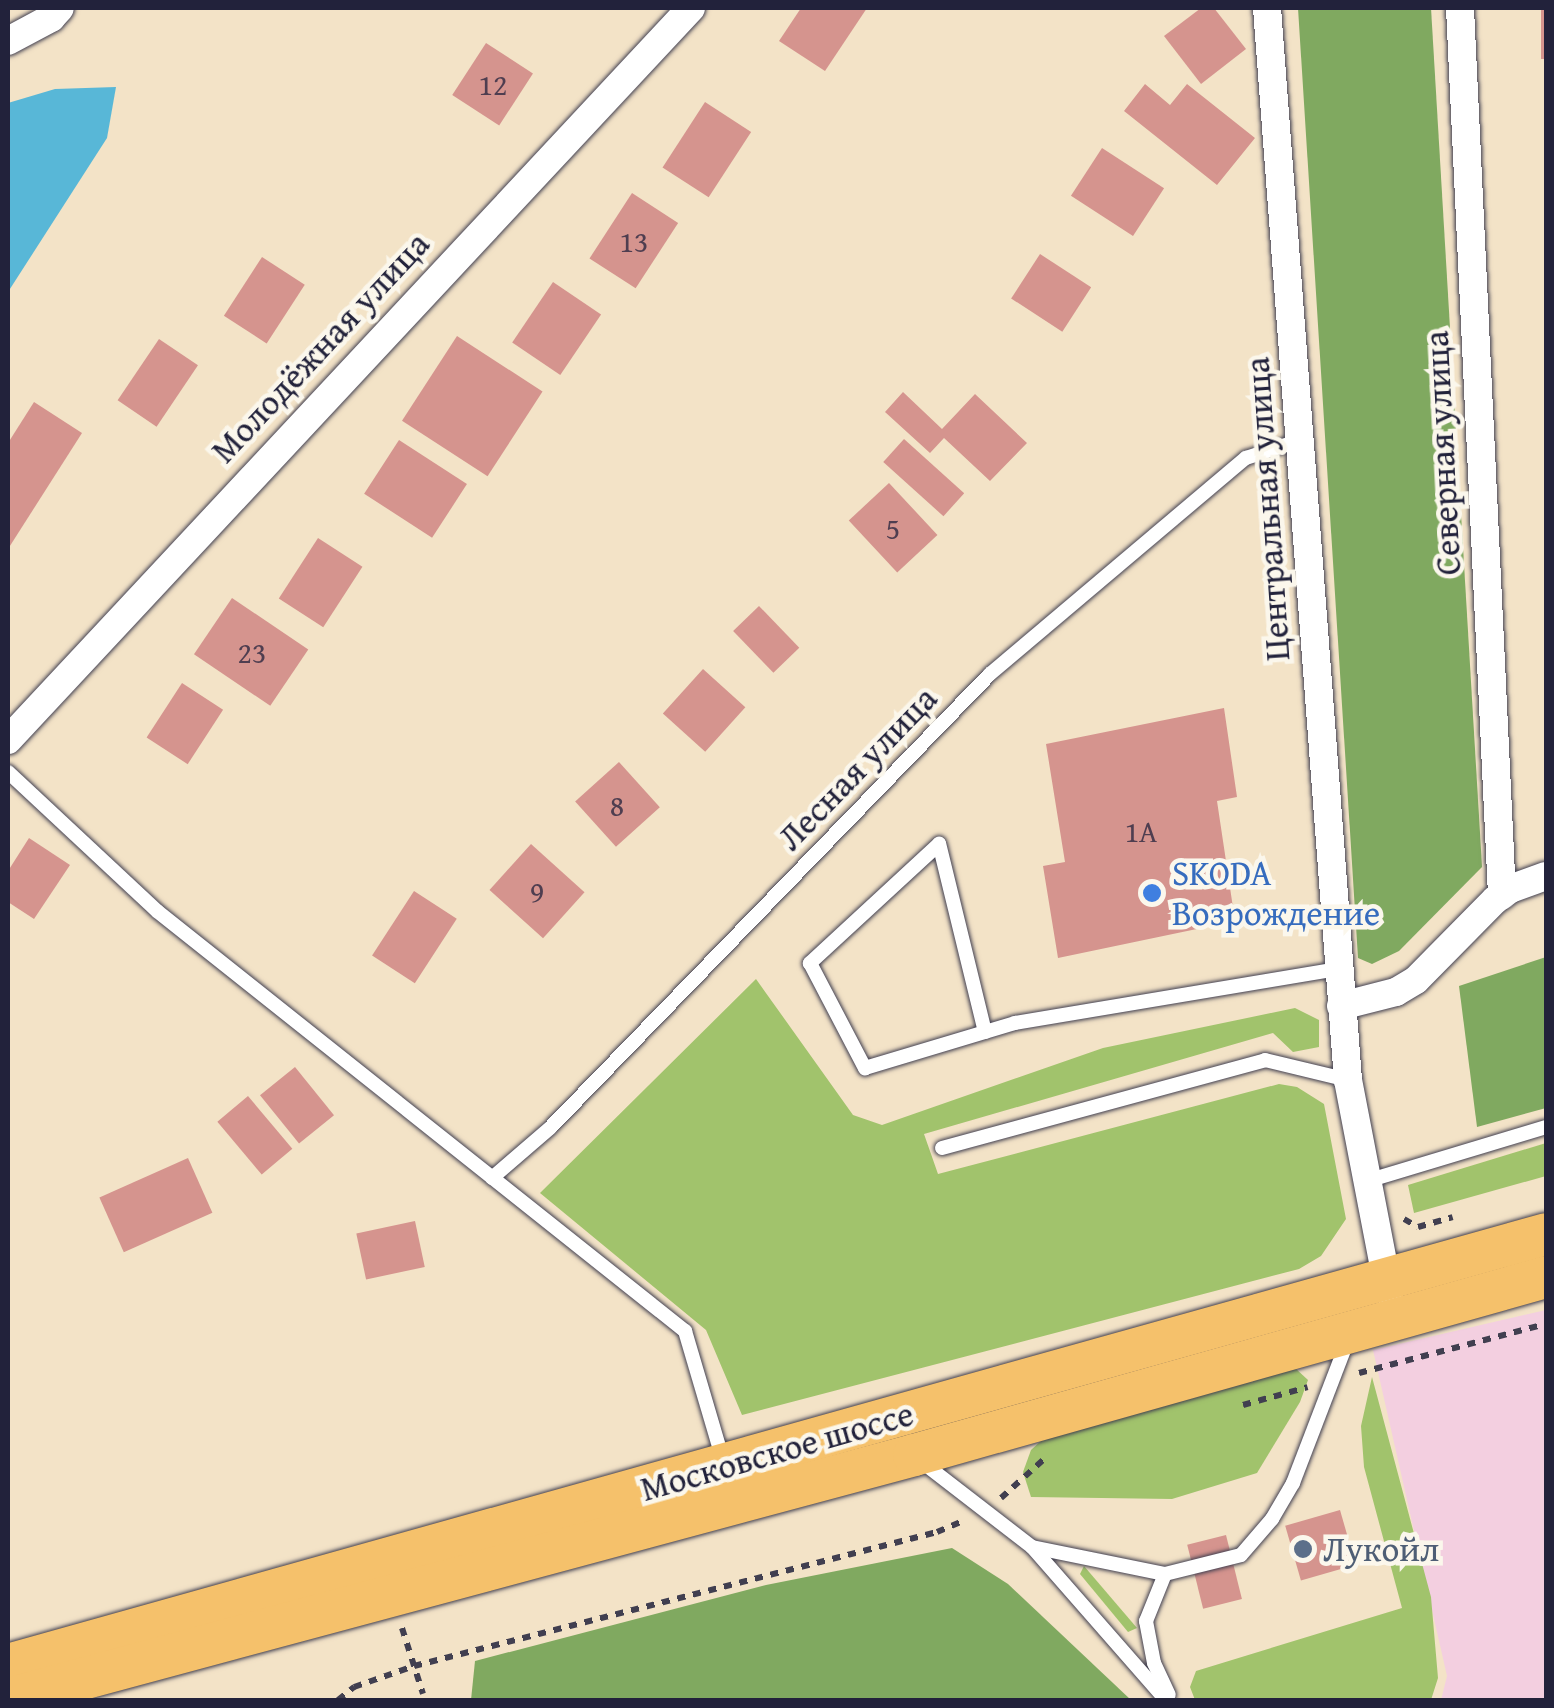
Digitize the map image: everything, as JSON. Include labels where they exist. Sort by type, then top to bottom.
[{"type":"main road","name":"Московское шоссе","points":[[8,1699],[914,1455],[1351,1330],[1390,1298],[1546,1234]]},
{"type":"main road","name":"Московское шоссе","points":[[8,1665],[725,1466],[1390,1298],[1546,1277]]},
{"type":"street","points":[[8,41],[52,18],[60,8]]},
{"type":"street","name":"Молодёжная улица","points":[[8,740],[691,8]]},
{"type":"street","name":"Центральная улица","points":[[1267,8],[1293,312],[1298,441],[1348,1080],[1390,1298]]},
{"type":"street","name":"Северная улица","points":[[1460,8],[1506,892]]},
{"type":"street","points":[[1341,1006],[1396,992],[1416,980],[1506,892],[1546,876]]},
{"type":"lane","name":"Лесная улица","points":[[492,1178],[550,1128],[990,674],[1246,458],[1298,441]]},
{"type":"lane","points":[[8,772],[157,911],[685,1331],[725,1466]]},
{"type":"lane","points":[[985,1032],[940,844],[810,963],[866,1068],[985,1032],[1338,969]]},
{"type":"lane","points":[[942,1148],[1265,1060],[1348,1080]]},
{"type":"lane","points":[[1367,1181],[1546,1127]]},
{"type":"lane","points":[[1032,1546],[1165,1574],[1241,1555],[1272,1519],[1293,1483],[1351,1330]]},
{"type":"lane","points":[[914,1455],[1032,1546],[1168,1700]]},
{"type":"lane","points":[[1165,1574],[1146,1621],[1154,1663],[1168,1700]]},
{"type":"path","points":[[391,1596],[423,1694]]},
{"type":"path","points":[[338,1700],[354,1686],[414,1666]]},
{"type":"shaded area","points":[[1546,1310],[1546,1700],[1441,1700],[1447,1676],[1373,1350]]},
{"type":"green space","points":[[1298,8],[1431,8],[1482,867],[1399,951],[1372,964],[1358,958]]},
{"type":"green space","points":[[1546,957],[1546,1108],[1477,1127],[1459,986]]},
{"type":"green space","points":[[756,979],[853,1115],[882,1125],[1103,1048],[1295,1008],[1319,1020],[1319,1047],[1293,1052],[1273,1033],[924,1134],[938,1174],[1279,1084],[1297,1087],[1324,1104],[1346,1219],[1321,1256],[1299,1269],[742,1415],[706,1330],[540,1193]]},
{"type":"green space","points":[[1546,1143],[1546,1176],[1414,1213],[1408,1185]]},
{"type":"green space","points":[[1295,1368],[1308,1380],[1300,1402],[1257,1473],[1172,1499],[1031,1497],[1023,1472],[1031,1450],[1043,1439]]},
{"type":"green space","points":[[1372,1377],[1431,1597],[1438,1678],[1431,1700],[1195,1700],[1190,1687],[1196,1671],[1402,1608],[1364,1467],[1361,1426]]},
{"type":"green space","points":[[952,1548],[1008,1584],[1131,1700],[471,1700],[475,1661],[766,1585]]},
{"type":"green space","points":[[1084,1566],[1137,1628],[1128,1632],[1080,1574]]},
{"type":"water","points":[[116,87],[107,138],[8,292],[8,103],[55,89]]},
{"type":"building","points":[[801,8],[867,8],[825,71],[779,41]]},
{"type":"building","points":[[1201,8],[1214,8],[1246,49],[1201,84],[1164,36]]},
{"type":"building","points":[[1541,8],[1546,8],[1546,59],[1541,59]]},
{"type":"building","points":[[486,43],[533,73],[499,125],[452,95]]},
{"type":"building","points":[[1145,84],[1170,105],[1187,84],[1255,138],[1217,185],[1124,111]]},
{"type":"building","points":[[705,102],[751,132],[709,197],[663,167]]},
{"type":"building","points":[[1102,148],[1164,188],[1133,236],[1071,196]]},
{"type":"building","points":[[632,193],[678,223],[636,288],[590,258]]},
{"type":"building","points":[[1040,254],[1091,287],[1062,332],[1011,298]]},
{"type":"building","points":[[262,257],[305,285],[267,343],[224,316]]},
{"type":"building","points":[[553,282],[601,314],[560,375],[512,343]]},
{"type":"building","points":[[457,336],[543,392],[488,476],[402,421]]},
{"type":"building","points":[[159,339],[198,365],[157,427],[118,400]]},
{"type":"building","points":[[903,392],[942,429],[975,394],[1027,443],[990,481],[944,438],[930,453],[885,412]]},
{"type":"building","points":[[34,402],[82,433],[8,549],[8,443]]},
{"type":"building","points":[[904,439],[964,493],[943,516],[883,462]]},
{"type":"building","points":[[399,440],[467,484],[432,538],[364,494]]},
{"type":"building","points":[[889,483],[937,535],[897,572],[849,521]]},
{"type":"building","points":[[318,538],[362,567],[323,627],[279,598]]},
{"type":"building","points":[[232,598],[308,649],[270,706],[194,654]]},
{"type":"building","points":[[759,606],[799,648],[773,673],[733,631]]},
{"type":"building","points":[[703,669],[745,707],[705,752],[663,714]]},
{"type":"building","points":[[182,683],[223,710],[188,764],[147,738]]},
{"type":"building","points":[[1224,708],[1237,797],[1217,801],[1235,921],[1058,958],[1043,866],[1065,862],[1046,744]]},
{"type":"building","points":[[619,762],[660,807],[616,847],[575,801]]},
{"type":"building","points":[[29,838],[70,865],[34,919],[8,902],[8,871]]},
{"type":"building","points":[[531,844],[585,892],[543,938],[490,890]]},
{"type":"building","points":[[414,891],[457,919],[415,983],[372,956]]},
{"type":"building","points":[[295,1067],[334,1115],[299,1144],[260,1095]]},
{"type":"building","points":[[248,1096],[292,1149],[262,1175],[217,1122]]},
{"type":"building","points":[[188,1158],[212,1213],[124,1252],[99,1197]]},
{"type":"building","points":[[415,1221],[425,1267],[366,1279],[356,1233]]},
{"type":"building","points":[[1340,1510],[1356,1565],[1301,1581],[1285,1526]]},
{"type":"building","points":[[1226,1535],[1242,1599],[1203,1609],[1187,1545]]},
{"type":"place","name":"SKODA Возрождение","points":[[1152,893]]},
{"type":"place","name":"Лукойл","points":[[1303,1549]]}]
